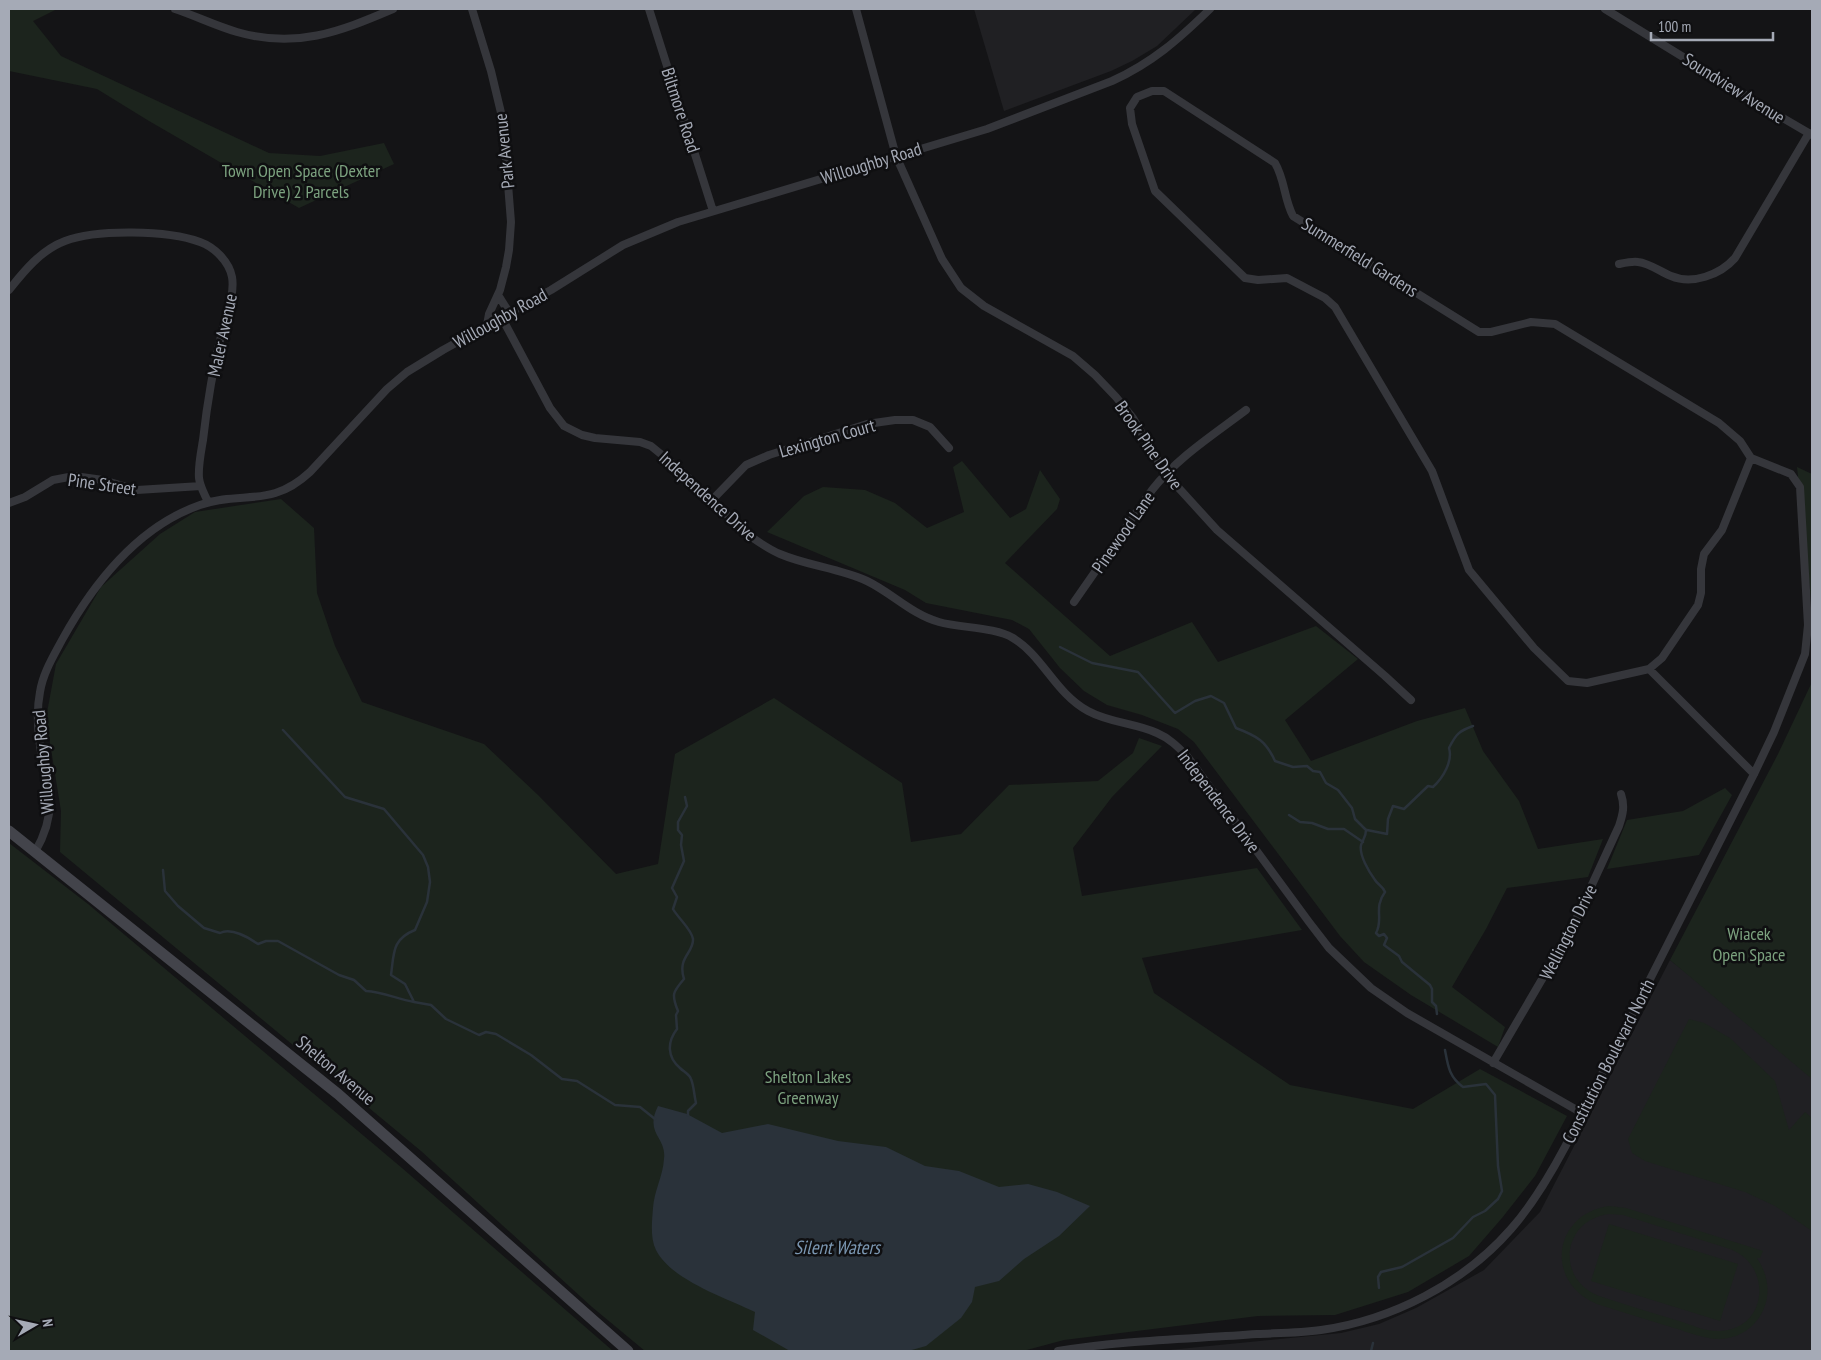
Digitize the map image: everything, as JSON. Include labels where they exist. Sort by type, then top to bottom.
[{"type":"main road","name":"Shelton Avenue","points":[[9,831],[338,1094],[628,1351]]},
{"type":"street","points":[[175,9],[236,32],[263,38],[291,40],[320,36],[348,28],[393,9]]},
{"type":"street","name":"Park Avenue","points":[[472,9],[498,97],[506,150],[510,238],[508,259],[498,296],[489,314],[487,325]]},
{"type":"street","name":"Biltmore Road","points":[[648,9],[713,211]]},
{"type":"street","name":"Brook Pine Drive","points":[[856,9],[896,156],[942,259],[961,288],[984,306],[1073,356],[1096,376],[1116,396],[1133,418],[1165,473],[1217,530],[1386,676],[1411,700]]},
{"type":"street","name":"Willoughby Road","points":[[35,852],[43,838],[50,811],[39,735],[38,713],[40,692],[48,665],[84,603],[100,581],[113,565],[146,536],[166,522],[194,507],[208,502],[263,497],[279,493],[296,484],[310,472],[406,372],[551,290],[608,253],[634,239],[678,222],[987,128],[1131,72],[1164,51],[1210,9]]},
{"type":"street","name":"Soundview Avenue","points":[[1605,9],[1811,134]]},
{"type":"street","name":"Summerfield Gardens","points":[[1649,669],[1588,683],[1568,681],[1534,648],[1469,570],[1432,471],[1335,307],[1324,298],[1287,278],[1258,280],[1245,278],[1166,203],[1155,191],[1132,124],[1130,108],[1137,97],[1152,91],[1164,91],[1275,162],[1282,174],[1288,207],[1294,216],[1479,332],[1491,332],[1531,322],[1555,324],[1719,423],[1740,441],[1751,458]]},
{"type":"street","points":[[1619,264],[1638,262],[1673,277],[1690,280],[1707,276],[1728,265],[1735,258],[1811,134]]},
{"type":"street","name":"Maler Avenue","points":[[9,290],[30,265],[46,252],[64,241],[78,238],[127,232],[178,236],[201,242],[222,257],[229,270],[232,283],[215,361],[204,428],[199,477],[208,502]]},
{"type":"street","points":[[498,296],[506,316]]},
{"type":"street","name":"Independence Drive","points":[[506,316],[550,408],[564,426],[582,435],[595,438],[640,442],[651,446],[663,454],[747,534],[781,554],[869,582],[923,617],[1012,637],[1028,650],[1060,689],[1082,708],[1102,718],[1157,732],[1168,739],[1187,756],[1329,948],[1370,988],[1406,1013],[1582,1113]]},
{"type":"street","name":"Pinewood Lane","points":[[1074,602],[1165,473],[1182,457],[1246,410]]},
{"type":"street","name":"Lexington Court","points":[[712,500],[746,465],[769,454],[867,424],[895,420],[913,420],[930,427],[950,448]]},
{"type":"street","points":[[1751,458],[1722,530],[1704,554],[1701,569],[1701,593],[1698,605],[1662,658],[1649,669],[1754,774]]},
{"type":"street","name":"Constitution Boulevard North","points":[[1058,1351],[1088,1346],[1321,1330],[1368,1319],[1406,1305],[1434,1290],[1464,1270],[1488,1252],[1510,1230],[1535,1198],[1552,1172],[1754,774],[1798,676],[1805,654],[1808,625],[1800,488],[1790,474],[1751,458]]},
{"type":"street","name":"Pine Street","points":[[9,503],[25,497],[53,480],[74,476],[103,480],[136,490],[201,486]]},
{"type":"street","name":"Wellington Drive","points":[[1493,1063],[1572,928],[1620,826],[1624,812],[1621,794]]},
{"type":"shaded area","points":[[974,9],[1196,9],[1157,46],[1132,61],[1111,71],[1004,111]]},
{"type":"shaded area","points":[[1670,960],[1812,1073],[1812,1351],[1159,1351],[1341,1333],[1379,1324],[1416,1308],[1484,1270],[1540,1212]]},
{"type":"green space","name":"Town Open Space (Dexter Drive) 2 Parcels","points":[[9,9],[57,9],[33,21],[61,56],[269,153],[320,156],[384,143],[394,164],[299,208],[97,89],[9,71]]},
{"type":"green space","points":[[962,461],[1010,518],[1026,509],[1040,470],[1060,499],[1057,509],[1005,563],[1110,656],[1192,622],[1218,662],[1316,626],[1358,659],[1285,720],[1311,761],[1417,721],[1465,708],[1483,751],[1519,801],[1538,849],[1603,839],[1588,877],[1507,888],[1486,929],[1452,987],[1505,1027],[1498,1047],[1411,995],[1364,962],[1340,936],[1194,742],[1178,729],[1142,715],[1107,705],[1084,691],[1060,668],[1029,629],[1012,620],[926,603],[905,590],[767,532],[804,496],[823,487],[865,490],[895,503],[927,528],[964,512],[953,467]]},
{"type":"green space","points":[[1797,467],[1812,474],[1812,609]]},
{"type":"green space","name":"Shelton Lakes Greenway","points":[[281,499],[314,528],[317,593],[335,646],[362,702],[484,744],[538,795],[616,874],[658,864],[675,754],[774,698],[902,783],[911,842],[961,834],[1009,785],[1098,781],[1133,753],[1139,738],[1162,746],[1112,797],[1073,848],[1082,896],[1257,868],[1302,930],[1142,958],[1154,993],[1290,1085],[1413,1109],[1480,1069],[1567,1116],[1535,1176],[1469,1256],[1408,1292],[1335,1315],[1258,1316],[1064,1340],[1023,1351],[645,1351],[592,1307],[421,1151],[60,852],[61,811],[46,718],[56,664],[101,587],[160,534],[195,512]]},
{"type":"green space","name":"Wiacek Open Space","points":[[1812,682],[1812,1079],[1670,960],[1778,754]]},
{"type":"green space","points":[[1725,788],[1732,795],[1699,855],[1607,869],[1627,820],[1683,811]]},
{"type":"green space","points":[[9,843],[88,904],[402,1168],[613,1351],[9,1351]]},
{"type":"green space","points":[[1689,1019],[1704,1023],[1730,1038],[1775,1081],[1789,1130],[1805,1112],[1812,1118],[1812,1231],[1775,1206],[1745,1192],[1645,1161],[1632,1153],[1628,1139]]},
{"type":"green space","points":[[1609,1206],[1626,1208],[1763,1251],[1760,1258],[1757,1258],[1767,1282],[1766,1302],[1761,1315],[1752,1326],[1740,1334],[1733,1337],[1713,1339],[1597,1304],[1580,1294],[1569,1281],[1563,1265],[1562,1250],[1567,1235],[1576,1222],[1590,1212]],"holes":[[[1609,1214],[1623,1215],[1730,1249],[1744,1257],[1753,1268],[1758,1281],[1759,1295],[1756,1308],[1748,1320],[1736,1328],[1720,1331],[1699,1328],[1599,1296],[1585,1288],[1575,1277],[1570,1264],[1570,1251],[1574,1238],[1581,1227],[1593,1219]]]},
{"type":"green space","points":[[1609,1224],[1738,1264],[1720,1321],[1591,1281]]},
{"type":"water","name":"Silent Waters","points":[[658,1106],[687,1114],[722,1133],[768,1124],[838,1141],[886,1147],[925,1166],[959,1171],[999,1187],[1028,1184],[1057,1192],[1090,1206],[1059,1236],[1024,1259],[999,1281],[975,1287],[972,1302],[961,1318],[926,1346],[908,1351],[790,1351],[753,1330],[755,1312],[686,1279],[663,1261],[656,1250],[652,1235],[653,1208],[664,1159],[662,1145],[653,1123]]},
{"type":"waterway","points":[[1060,647],[1092,663],[1138,672],[1175,713],[1195,701],[1211,696],[1224,703],[1236,728],[1260,740],[1275,761],[1293,767],[1307,766],[1313,771],[1320,772],[1326,783],[1338,790],[1352,808],[1355,819],[1366,830],[1361,845],[1363,858],[1376,882],[1385,892],[1381,898],[1379,923],[1376,933],[1379,936],[1384,934],[1387,938],[1384,945],[1399,956],[1402,962],[1430,985],[1432,989],[1432,1002],[1436,1006],[1437,1014]]},
{"type":"waterway","points":[[1367,830],[1387,834],[1388,819],[1393,806],[1404,809],[1428,786],[1433,787],[1446,769],[1450,758],[1449,748],[1454,739],[1461,731],[1473,726]]},
{"type":"waterway","points":[[283,730],[345,797],[384,809],[423,855],[428,867],[430,882],[427,902],[415,930],[398,942],[391,975],[405,984],[414,1002],[431,1005],[446,1019],[479,1035],[486,1032],[496,1034],[531,1055],[562,1079],[577,1081],[615,1105],[640,1107],[655,1119]]},
{"type":"waterway","points":[[685,797],[687,806],[678,822],[678,830],[682,835],[681,845],[684,861],[672,888],[677,897],[673,909],[692,935],[693,944],[684,960],[682,972],[684,979],[674,994],[674,1001],[678,1011],[676,1015],[677,1029],[671,1039],[670,1049],[676,1064],[689,1076],[692,1082],[696,1103],[688,1111],[688,1116]]},
{"type":"waterway","points":[[1289,815],[1300,822],[1312,823],[1328,829],[1344,829],[1363,842]]},
{"type":"waterway","points":[[163,870],[165,891],[178,906],[204,928],[220,933],[235,932],[258,944],[266,941],[278,941],[339,975],[354,980],[366,991],[414,1002]]},
{"type":"waterway","points":[[1379,1288],[1378,1277],[1381,1272],[1402,1267],[1453,1238],[1473,1217],[1485,1211],[1498,1199],[1502,1191],[1498,1166],[1495,1095],[1486,1084],[1463,1087],[1458,1083],[1450,1071],[1445,1050]]},
{"type":"waterway","points":[[1371,1351],[1373,1343]]}]
